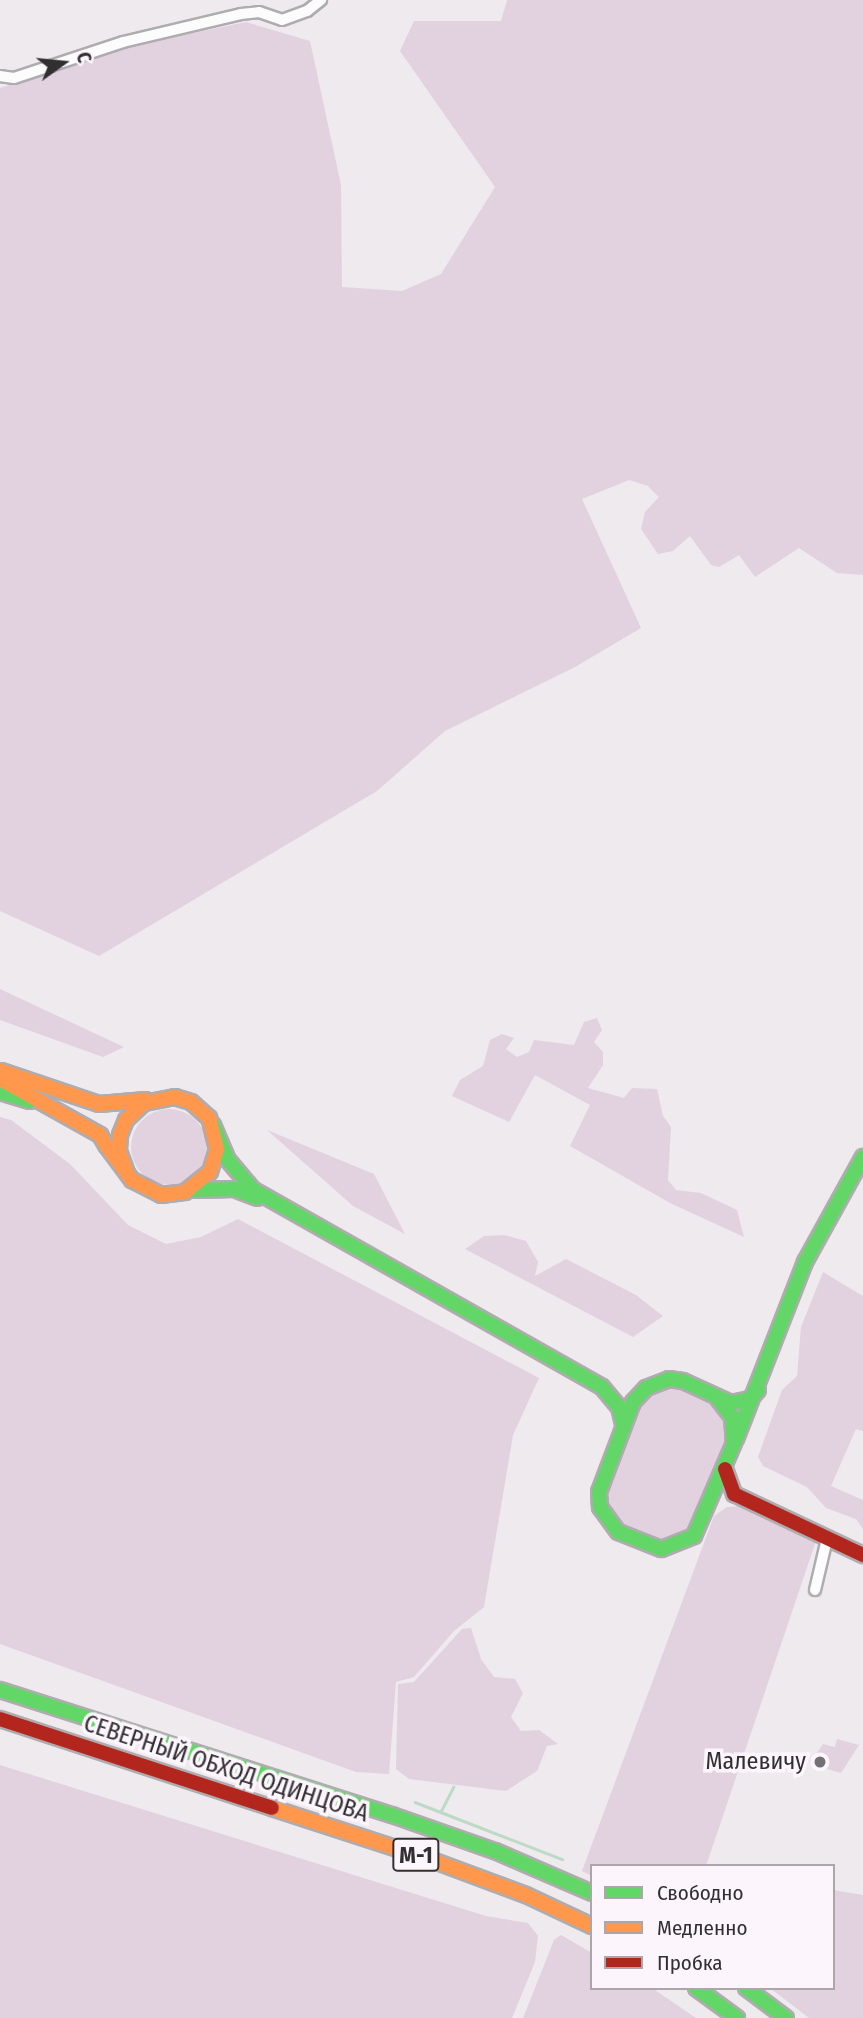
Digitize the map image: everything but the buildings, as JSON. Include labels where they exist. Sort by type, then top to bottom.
[{"type":"main road","points":[[0,1071],[99,1104],[167,1097],[191,1102],[213,1125],[240,1178],[281,1209]]},
{"type":"main road","points":[[0,1079],[58,1108],[100,1135],[127,1174],[153,1193],[177,1194],[203,1188],[234,1189],[281,1209],[602,1387],[630,1392],[669,1379],[683,1381],[718,1399],[741,1403],[758,1390]]},
{"type":"main road","points":[[0,1092],[58,1108]]},
{"type":"main road","points":[[127,1174],[119,1151],[122,1127],[131,1113],[151,1100]]},
{"type":"main road","points":[[177,1194],[199,1184],[210,1172],[217,1149],[213,1125]]},
{"type":"main road","points":[[646,1388],[623,1424],[599,1492],[607,1521],[618,1532],[661,1549],[694,1536],[758,1390],[804,1262],[863,1157]]},
{"type":"main road","points":[[602,1387],[620,1407],[623,1424]]},
{"type":"main road","points":[[718,1399],[733,1417],[734,1443]]},
{"type":"main road","points":[[725,1467],[730,1488],[746,1501],[863,1555]]},
{"type":"main road","points":[[706,1512],[724,1502],[746,1501]]},
{"type":"main road","name":"СЕВЕРНЫЙ ОБХОД ОДИНЦОВА","points":[[0,1690],[403,1819],[505,1856],[590,1892]]},
{"type":"main road","name":"СЕВЕРНЫЙ ОБХОД ОДИНЦОВА","points":[[0,1719],[451,1867],[590,1925]]},
{"type":"main road","points":[[699,1990],[737,2018]]},
{"type":"main road","points":[[749,1990],[786,2018]]},
{"type":"street","points":[[0,76],[13,79],[123,42],[241,14],[259,12],[282,20],[307,11],[321,0]]},
{"type":"street","points":[[815,1590],[827,1539]]},
{"type":"shaded area","points":[[507,0],[863,0],[863,575],[837,573],[799,548],[755,577],[739,555],[719,567],[711,565],[690,536],[673,551],[658,554],[641,529],[645,512],[659,497],[648,486],[629,480],[582,499],[641,628],[575,667],[445,731],[377,791],[99,956],[0,911],[0,88],[126,47],[246,22],[310,41],[341,185],[342,287],[402,291],[441,274],[495,187],[400,51],[414,21],[501,21]]},
{"type":"shaded area","points":[[0,989],[124,1047],[103,1057],[0,1020]]},
{"type":"shaded area","points":[[597,1018],[602,1030],[594,1042],[603,1052],[603,1065],[588,1088],[624,1098],[632,1088],[657,1089],[663,1116],[671,1127],[668,1180],[676,1190],[701,1193],[737,1210],[744,1237],[670,1203],[570,1146],[590,1105],[535,1075],[509,1122],[452,1096],[460,1080],[483,1066],[490,1040],[502,1034],[514,1038],[506,1049],[517,1057],[529,1052],[534,1040],[574,1045],[584,1022]]},
{"type":"shaded area","points":[[169,1109],[184,1112],[196,1120],[204,1132],[207,1147],[204,1162],[196,1174],[184,1182],[169,1185],[154,1182],[142,1174],[134,1162],[131,1147],[134,1132],[142,1120],[154,1112]]},
{"type":"shaded area","points":[[0,1117],[11,1120],[70,1164],[128,1225],[166,1244],[201,1237],[238,1219],[539,1378],[513,1435],[484,1607],[454,1631],[414,1677],[396,1682],[389,1774],[356,1772],[0,1644]]},
{"type":"shaded area","points":[[267,1130],[374,1174],[405,1234],[353,1206]]},
{"type":"shaded area","points":[[504,1235],[526,1241],[538,1262],[535,1276],[566,1259],[636,1295],[663,1316],[633,1337],[465,1249],[484,1236]]},
{"type":"shaded area","points":[[823,1272],[863,1296],[863,1431],[856,1429],[831,1486],[863,1500],[863,1529],[856,1519],[826,1508],[807,1487],[763,1466],[758,1457],[782,1390],[797,1376],[801,1327]]},
{"type":"shaded area","points":[[676,1385],[709,1398],[726,1417],[728,1435],[692,1527],[661,1542],[623,1529],[605,1507],[605,1483],[637,1405],[658,1387]]},
{"type":"shaded area","points":[[740,1506],[816,1541],[707,1864],[590,1864],[590,1875],[582,1871],[714,1516],[727,1507]]},
{"type":"shaded area","points":[[471,1628],[481,1659],[494,1677],[515,1679],[523,1693],[511,1717],[521,1731],[539,1730],[558,1744],[547,1746],[537,1771],[506,1791],[409,1779],[396,1769],[398,1684],[414,1682],[462,1629]]},
{"type":"shaded area","points":[[837,1739],[859,1745],[841,1773],[820,1767],[827,1758],[815,1756],[823,1744],[835,1747]]},
{"type":"shaded area","points":[[0,1765],[486,1916],[528,1923],[538,1936],[535,1962],[512,2018],[0,2018]]},
{"type":"shaded area","points":[[835,1890],[863,1895],[863,2018],[809,2018],[773,1990],[835,1990]]},
{"type":"shaded area","points":[[561,1935],[590,1952],[590,1990],[655,1990],[696,2018],[523,2018],[554,1940]]},
{"type":"waterway","points":[[441,1811],[453,1787]]},
{"type":"waterway","points":[[415,1802],[562,1859]]},
{"type":"traffic: fast","points":[[0,1092],[30,1101]]},
{"type":"traffic: fast","points":[[213,1125],[228,1160],[252,1189],[602,1387],[619,1407],[623,1425]]},
{"type":"traffic: fast","points":[[736,1439],[805,1262],[863,1157]]},
{"type":"traffic: fast","points":[[192,1190],[234,1189],[257,1198]]},
{"type":"traffic: fast","points":[[718,1399],[732,1417],[734,1443],[694,1536],[661,1549],[618,1532],[600,1507],[599,1492],[633,1402],[646,1388],[669,1379],[683,1381],[731,1403],[750,1399],[758,1390]]},
{"type":"traffic: fast","points":[[0,1690],[392,1815],[495,1851],[590,1892]]},
{"type":"traffic: fast","points":[[699,1990],[737,2018]]},
{"type":"traffic: fast","points":[[749,1990],[786,2018]]},
{"type":"traffic: slow","points":[[1,1071],[99,1104],[146,1100]]},
{"type":"traffic: slow","points":[[0,1079],[100,1135],[106,1145],[132,1180],[161,1195],[185,1192],[210,1172],[217,1149],[209,1118],[191,1102],[175,1097],[144,1103],[126,1120],[120,1135],[119,1151],[127,1173]]},
{"type":"traffic: slow","points":[[272,1808],[429,1859],[526,1895],[590,1925]]},
{"type":"traffic: jam","points":[[725,1469],[734,1494],[863,1555]]},
{"type":"traffic: jam","points":[[0,1719],[272,1808]]},
{"type":"place","name":"Малевичу","points":[[820,1762]]}]
